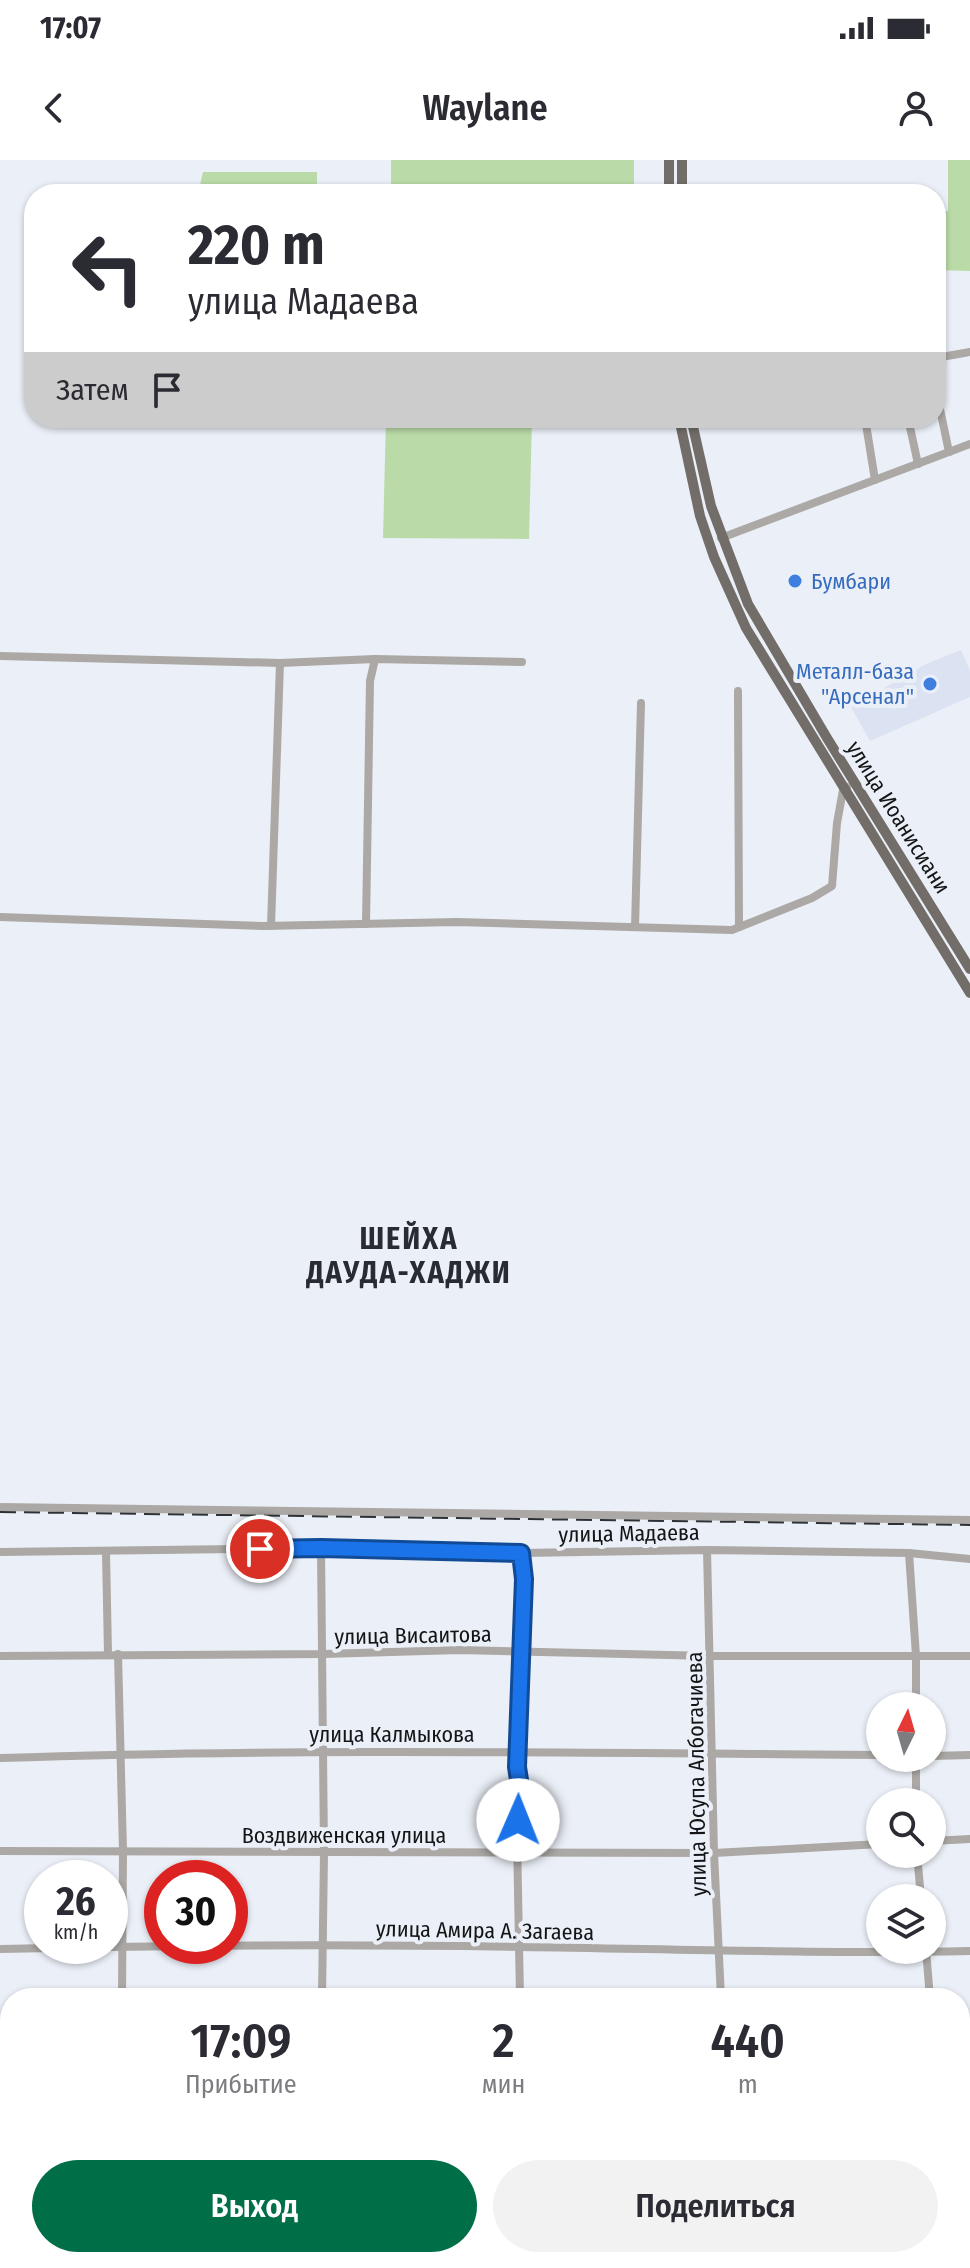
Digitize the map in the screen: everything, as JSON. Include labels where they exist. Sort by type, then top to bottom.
[{"type":"main road","points":[[669,160],[669,184]]},
{"type":"main road","points":[[682,160],[682,184]]},
{"type":"main road","points":[[681,428],[700,516],[746,628],[970,993]]},
{"type":"main road","name":"улица Иоанисиани","points":[[693,428],[711,506],[748,604],[854,783],[970,969]]},
{"type":"street","points":[[946,356],[970,352]]},
{"type":"street","points":[[867,428],[875,480]]},
{"type":"street","points":[[910,428],[918,464]]},
{"type":"street","points":[[944,428],[949,452]]},
{"type":"street","points":[[721,538],[970,444]]},
{"type":"street","points":[[0,656],[280,663],[375,659],[522,662]]},
{"type":"street","points":[[366,924],[370,681],[375,659]]},
{"type":"street","points":[[271,926],[280,663]]},
{"type":"street","points":[[738,691],[739,927]]},
{"type":"street","points":[[635,927],[641,703]]},
{"type":"street","points":[[0,917],[271,926],[457,922],[732,930],[812,898],[832,886],[843,790],[854,783]]},
{"type":"street","points":[[0,1507],[970,1520]]},
{"type":"street","points":[[321,1548],[322,1988]]},
{"type":"street","name":"улица Мадаева","points":[[0,1552],[321,1548],[521,1553],[707,1550],[909,1553],[970,1559]]},
{"type":"street","name":"улица Юсупа Албогачиева","points":[[707,1550],[714,1853],[721,1988]]},
{"type":"street","points":[[106,1552],[122,1754],[123,1860]]},
{"type":"street","points":[[520,1988],[518,1751],[524,1579],[521,1553]]},
{"type":"street","points":[[909,1553],[916,1692]]},
{"type":"street","name":"улица Висаитова","points":[[0,1656],[460,1650],[711,1656],[970,1656]]},
{"type":"street","name":"улица Калмыкова","points":[[0,1758],[518,1751],[866,1755]]},
{"type":"street","points":[[946,1756],[970,1755]]},
{"type":"street","points":[[946,1840],[970,1839]]},
{"type":"street","name":"Воздвиженская улица","points":[[0,1851],[519,1855],[714,1853],[866,1845]]},
{"type":"street","name":"улица Амира А. Загаева","points":[[128,1947],[866,1951]]},
{"type":"street","name":"улица Амира А. Загаева","points":[[0,1949],[24,1949]]},
{"type":"street","name":"улица Амира А. Загаева","points":[[946,1951],[970,1951]]},
{"type":"street","points":[[121,1964],[122,1988]]},
{"type":"street","points":[[927,1964],[929,1988]]},
{"type":"shaded area","name":"Металл-база \"Арсенал\"","points":[[961,650],[970,671],[970,697],[870,741],[851,707],[926,664]]},
{"type":"green space","points":[[391,160],[634,160],[634,184],[391,184]]},
{"type":"green space","points":[[948,160],[970,160],[970,271],[946,270]]},
{"type":"green space","points":[[203,172],[317,172],[317,184],[200,184]]},
{"type":"green space","points":[[386,428],[532,428],[529,539],[383,538]]},
{"type":"railway","points":[[0,1512],[970,1525]]},
{"type":"place","name":"Бумбари","points":[[795,581]]},
{"type":"place","name":"Металл-база \"Арсенал\"","points":[[930,684]]},
{"type":"district","name":"ШЕЙХА ДАУДА-ХАДЖИ","points":[[409,1256]]},
{"type":"route","points":[[260,1549],[521,1553],[524,1579],[523,1668],[517,1767],[521,1793],[518,1820]]}]
